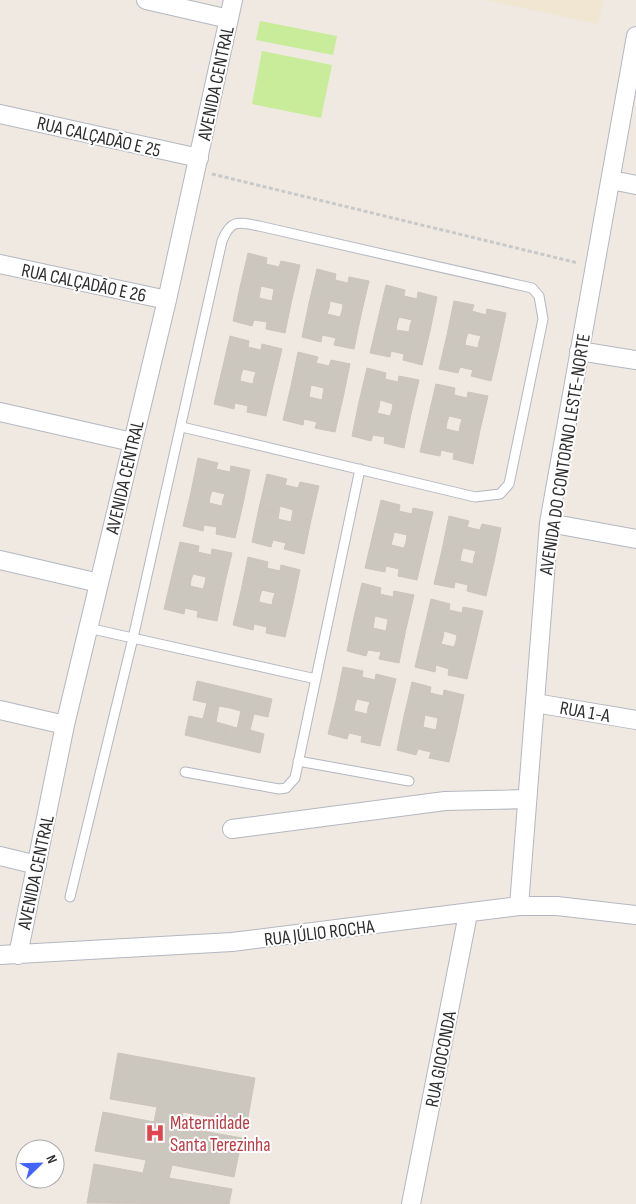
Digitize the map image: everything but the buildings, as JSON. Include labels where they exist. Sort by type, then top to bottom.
[{"type":"street","points":[[146,0],[229,19]]},
{"type":"street","name":"AVENIDA CENTRAL","points":[[18,955],[65,725],[167,300],[233,0]]},
{"type":"street","name":"AVENIDA DO CONTORNO LESTE-NORTE","points":[[519,906],[549,523],[611,180],[632,91],[636,36]]},
{"type":"street","name":"RUA CALÇADÃO E 25","points":[[0,114],[198,164]]},
{"type":"street","points":[[611,180],[636,184]]},
{"type":"street","name":"RUA CALÇADÃO E 26","points":[[0,264],[167,300]]},
{"type":"street","points":[[579,351],[636,360]]},
{"type":"street","points":[[0,412],[132,442]]},
{"type":"street","points":[[549,523],[636,539]]},
{"type":"street","points":[[0,560],[99,583]]},
{"type":"street","name":"RUA 1-A","points":[[535,702],[636,720]]},
{"type":"street","points":[[0,710],[65,725]]},
{"type":"street","points":[[232,829],[445,802],[526,799]]},
{"type":"street","points":[[0,856],[37,865]]},
{"type":"street","name":"RUA JÚLIO ROCHA","points":[[0,955],[232,942],[468,914],[519,906],[557,906],[636,915]]},
{"type":"street","name":"RUA GIOCONDA","points":[[411,1204],[468,914]]},
{"type":"lane","points":[[70,898],[133,638],[182,427],[222,241],[227,228],[235,223],[269,228],[532,288],[539,296],[543,319],[509,484],[500,494],[475,497],[182,427]]},
{"type":"lane","points":[[185,772],[279,789],[291,784],[295,778],[360,470]]},
{"type":"lane","points":[[88,628],[316,679]]},
{"type":"lane","points":[[298,760],[409,781]]},
{"type":"path","points":[[198,164],[595,268]]},
{"type":"shaded area","points":[[486,0],[603,0],[598,24]]},
{"type":"green space","points":[[260,21],[337,36],[333,55],[256,40]]},
{"type":"green space","points":[[262,51],[332,65],[321,118],[252,104]]},
{"type":"place","name":"Maternidade Santa Terezinha","points":[[155,1133]]}]
